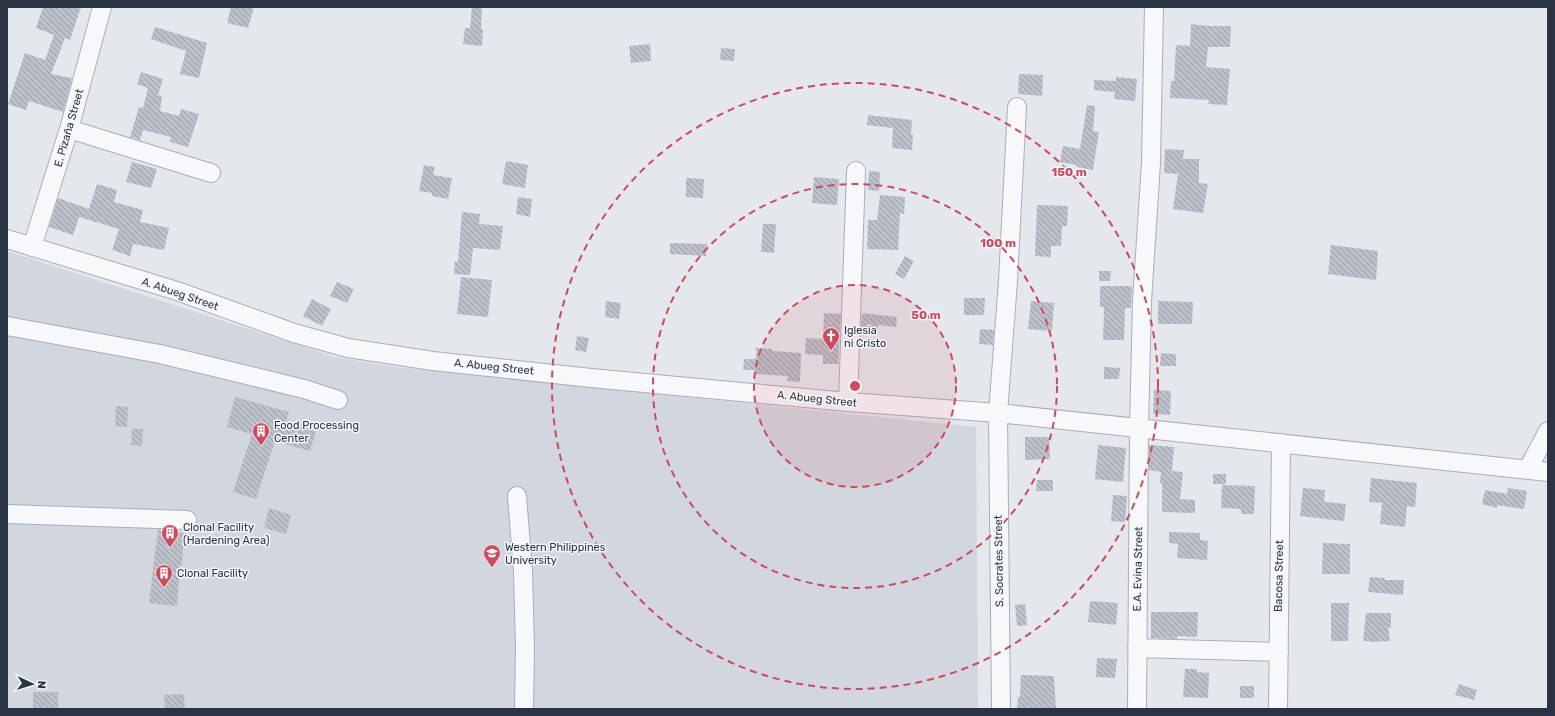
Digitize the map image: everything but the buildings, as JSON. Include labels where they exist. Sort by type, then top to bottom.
[{"type":"street","name":"E. Pizaña Street","points":[[32,247],[69,129],[102,7]]},
{"type":"street","name":"E.A. Evina Street","points":[[1137,709],[1139,428],[1142,301],[1151,155],[1154,7]]},
{"type":"street","name":"S. Socrates Street","points":[[1001,709],[998,412],[1008,281],[1017,107]]},
{"type":"street","points":[[69,129],[211,173]]},
{"type":"street","points":[[848,402],[856,171]]},
{"type":"street","name":"A. Abueg Street","points":[[7,239],[177,291],[294,333],[364,351],[433,361],[584,377],[848,402],[998,412],[1548,472]]},
{"type":"street","points":[[7,326],[160,354],[304,388],[338,400]]},
{"type":"street","points":[[1528,469],[1548,431]]},
{"type":"street","name":"Bacosa Street","points":[[1278,709],[1281,443]]},
{"type":"street","points":[[517,496],[523,571],[525,648],[524,709]]},
{"type":"street","points":[[7,514],[187,520]]},
{"type":"street","points":[[1137,648],[1279,652]]},
{"type":"shaded area","name":"Western Philippines University","points":[[7,251],[335,357],[396,367],[976,427],[978,709],[7,709]]},
{"type":"place","name":"Iglesia ni Cristo","points":[[831,351]]},
{"type":"place","name":"Food Processing Center","points":[[261,446]]},
{"type":"place","name":"Clonal Facility (Hardening Area)","points":[[170,548]]},
{"type":"place","name":"Western Philippines University","points":[[492,568]]},
{"type":"place","name":"Clonal Facility","points":[[164,588]]}]
